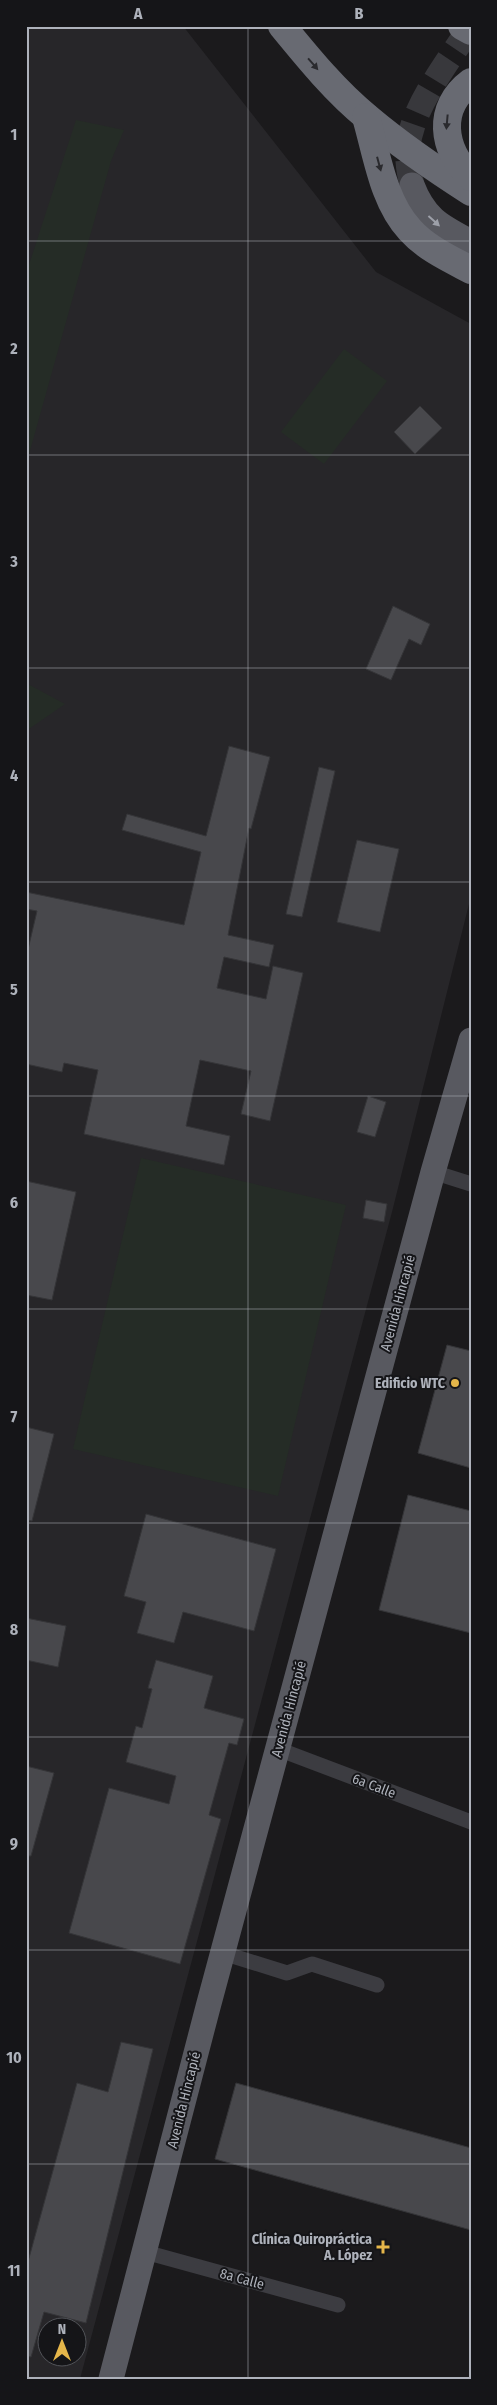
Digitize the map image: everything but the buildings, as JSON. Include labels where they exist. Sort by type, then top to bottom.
[{"type":"highway","points":[[282,26],[315,67],[366,117],[426,162],[471,192]]},
{"type":"highway","points":[[462,26],[471,31]]},
{"type":"highway","points":[[471,82],[456,97],[446,119],[449,147],[471,177]]},
{"type":"highway","points":[[366,117],[383,179],[403,222],[430,248],[471,270]]},
{"type":"main road","points":[[412,186],[421,206],[433,220],[471,242]]},
{"type":"main road","name":"Avenida Hincapié","points":[[111,2379],[222,1953],[433,1172],[471,1040]]},
{"type":"street","points":[[433,1172],[471,1184]]},
{"type":"street","name":"6a Calle","points":[[278,1749],[471,1822]]},
{"type":"street","points":[[222,1953],[287,1973],[312,1964],[377,1985]]},
{"type":"street","name":"8a Calle","points":[[145,2252],[338,2306]]},
{"type":"shaded area","points":[[26,26],[183,26],[376,272],[471,324],[471,896],[392,1212],[88,2349],[88,2318],[38,2318],[38,2368],[83,2368],[80,2379],[26,2379]]},
{"type":"shaded area","points":[[76,120],[124,130],[111,161],[26,465],[26,274]]},
{"type":"shaded area","points":[[344,349],[387,381],[324,464],[281,432]]},
{"type":"shaded area","points":[[26,683],[65,704],[26,731]]},
{"type":"shaded area","points":[[141,1158],[346,1205],[278,1496],[73,1449]]},
{"type":"tunnel","points":[[412,185],[408,166],[408,147],[416,116],[433,84],[471,26]]},
{"type":"place","name":"Edificio WTC","points":[[455,1383]]},
{"type":"place","name":"Clínica Quiropráctica A. López","points":[[383,2247]]}]
